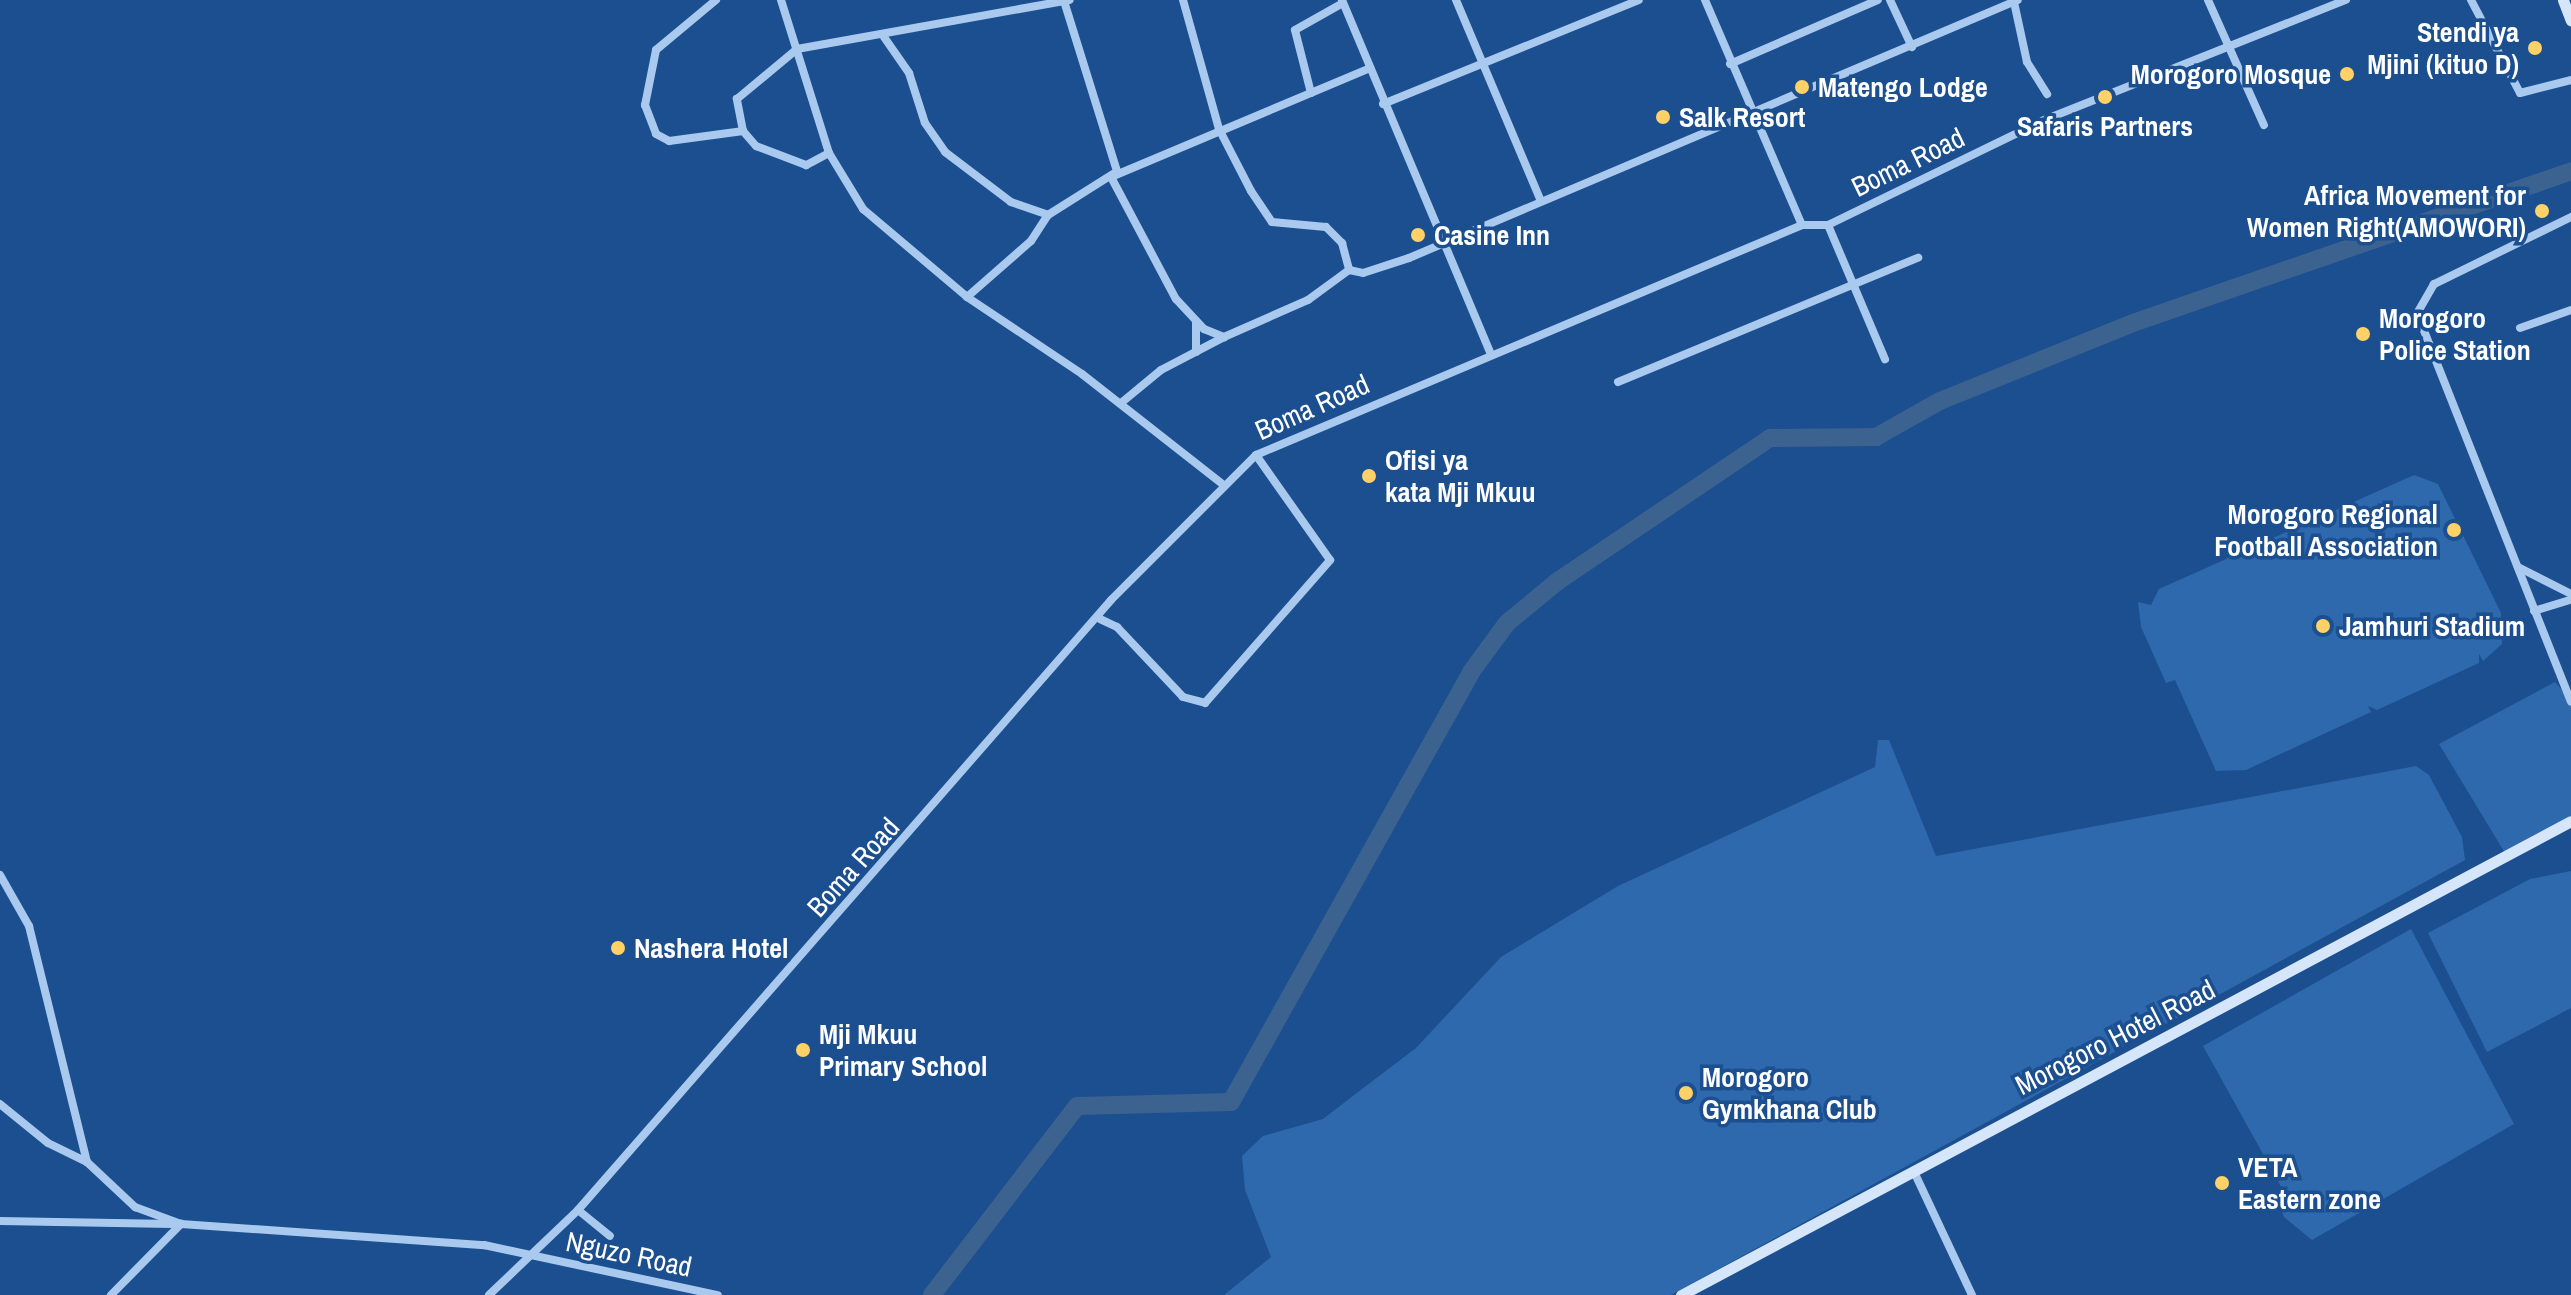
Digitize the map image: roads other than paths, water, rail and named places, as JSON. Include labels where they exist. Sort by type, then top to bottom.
[{"type":"street","points":[[716,0],[656,50],[645,105],[656,134],[669,141],[743,131],[795,162],[816,166],[829,153]]},
{"type":"street","points":[[781,0],[829,153],[871,217],[967,297],[1121,403],[1221,483]]},
{"type":"street","points":[[743,131],[737,99],[797,49],[884,37],[1067,0],[1114,174],[1150,256],[1196,322],[1224,337]]},
{"type":"street","points":[[1183,0],[1219,129],[1272,222],[1326,227],[1342,243],[1349,270]]},
{"type":"street","points":[[1456,0],[1487,63],[1540,199]]},
{"type":"street","points":[[1383,104],[1639,0]]},
{"type":"street","points":[[1705,0],[1802,225]]},
{"type":"street","points":[[1730,64],[1878,0]]},
{"type":"street","points":[[1890,0],[1912,47]]},
{"type":"street","points":[[2208,0],[2264,125]]},
{"type":"street","name":"Boma Road","points":[[489,1295],[578,1210],[1221,483],[1256,455],[1490,352],[1802,225],[1828,225],[2044,120],[2346,0]]},
{"type":"street","points":[[2471,0],[2520,93],[2571,80]]},
{"type":"street","points":[[2563,0],[2571,21]]},
{"type":"street","points":[[1121,403],[1196,352],[1308,300],[1349,270],[1363,273],[1441,243],[1540,199],[1755,115],[2016,1],[2027,62],[2047,94]]},
{"type":"street","points":[[1311,93],[1294,49],[1295,30],[1342,2],[1441,243],[1490,352]]},
{"type":"street","points":[[884,37],[909,73],[925,123],[945,152],[1011,202],[1048,215]]},
{"type":"street","points":[[967,297],[1031,241],[1048,215],[1114,174],[1368,69]]},
{"type":"street","points":[[2571,217],[2434,284],[2417,313],[2571,702]]},
{"type":"street","points":[[1828,225],[1885,359]]},
{"type":"street","points":[[1618,382],[1918,258]]},
{"type":"street","points":[[2520,328],[2571,310]]},
{"type":"street","points":[[1196,322],[1196,352]]},
{"type":"street","points":[[1100,619],[1117,627],[1183,697],[1205,703],[1330,560],[1256,455]]},
{"type":"street","points":[[2518,566],[2571,594]]},
{"type":"street","points":[[2534,611],[2571,600]]},
{"type":"street","name":"Morogoro Hotel Road","points":[[1681,1295],[1916,1176],[2019,1112],[2139,1057],[2465,871],[2571,821]]},
{"type":"street","points":[[0,875],[29,926],[87,1162]]},
{"type":"street","points":[[0,1104],[48,1143],[87,1162],[135,1207],[181,1224]]},
{"type":"street","points":[[1916,1176],[1972,1295]]},
{"type":"street","points":[[578,1210],[610,1236]]},
{"type":"street","points":[[0,1221],[181,1224]]},
{"type":"street","points":[[111,1295],[181,1224]]},
{"type":"street","name":"Nguzo Road","points":[[181,1224],[484,1245],[718,1295]]},
{"type":"waterway","points":[[932,1295],[1077,1106],[1231,1102],[1471,672],[1507,623],[1558,581],[1770,438],[1876,437],[1940,401],[2133,323],[2571,171]]},
{"type":"place","name":"Stendi ya Mjini (kituo D)","points":[[2535,48]]},
{"type":"place","name":"Morogoro Mosque","points":[[2347,74]]},
{"type":"place","name":"Matengo Lodge","points":[[1802,87]]},
{"type":"place","name":"Safaris Partners","points":[[2105,97]]},
{"type":"place","name":"Salk Resort","points":[[1663,117]]},
{"type":"place","name":"Africa Movement for Women Right(AMOWORI)","points":[[2542,211]]},
{"type":"place","name":"Casine Inn","points":[[1418,235]]},
{"type":"place","name":"Morogoro Police Station","points":[[2363,334]]},
{"type":"place","name":"Ofisi ya kata Mji Mkuu","points":[[1369,476]]},
{"type":"place","name":"Morogoro Regional Football Association","points":[[2454,530]]},
{"type":"place","name":"Jamhuri Stadium","points":[[2323,626]]},
{"type":"place","name":"Nashera Hotel","points":[[618,948]]},
{"type":"place","name":"Mji Mkuu Primary School","points":[[803,1050]]},
{"type":"place","name":"Morogoro Gymkhana Club","points":[[1686,1093]]},
{"type":"place","name":"VETA Eastern zone","points":[[2222,1183]]}]
